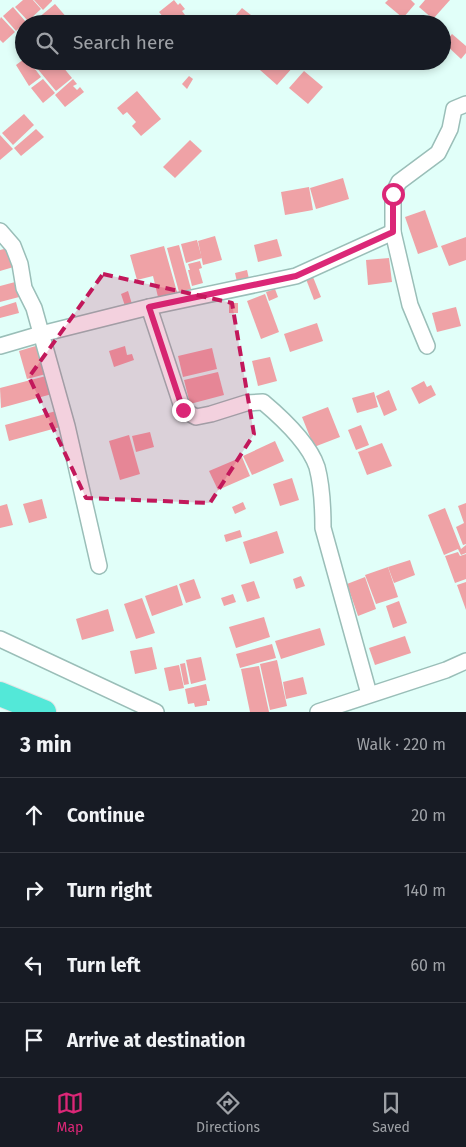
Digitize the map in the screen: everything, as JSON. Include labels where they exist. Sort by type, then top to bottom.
[{"type":"highway","points":[[0,694],[44,712]]},
{"type":"street","points":[[427,346],[410,305],[393,232],[393,194],[399,182],[438,153],[450,129],[454,109],[466,104]]},
{"type":"street","points":[[0,231],[13,246],[20,264],[24,288],[34,308],[66,426],[100,566]]},
{"type":"street","points":[[0,346],[149,307],[296,276],[393,232]]},
{"type":"street","points":[[149,307],[183,410],[196,417],[246,402],[263,402],[305,444],[316,466],[323,528],[369,694]]},
{"type":"street","points":[[0,639],[156,712]]},
{"type":"street","points":[[318,712],[446,670],[466,661]]},
{"type":"highlighted area","points":[[103,274],[232,303],[254,434],[210,503],[86,498],[29,377]]},
{"type":"building","points":[[23,0],[33,0],[41,9],[34,15],[22,15],[15,7]]},
{"type":"building","points":[[34,0],[52,0],[52,1],[43,10]]},
{"type":"building","points":[[174,0],[185,9],[182,11],[185,15],[162,15],[159,12]]},
{"type":"building","points":[[388,0],[411,0],[415,4],[406,15],[399,15],[385,3]]},
{"type":"building","points":[[425,0],[450,0],[437,15],[428,15],[419,7]]},
{"type":"building","points":[[55,4],[65,15],[42,15]]},
{"type":"building","points":[[13,7],[20,15],[15,15],[15,30],[3,16]]},
{"type":"building","points":[[242,8],[251,15],[236,15]]},
{"type":"building","points":[[1,17],[15,32],[3,43],[0,40]]},
{"type":"building","points":[[451,35],[466,46],[466,53],[461,59],[451,50]]},
{"type":"building","points":[[19,70],[36,70],[41,77],[29,86]]},
{"type":"building","points":[[38,70],[65,70],[72,78],[56,91]]},
{"type":"building","points":[[260,70],[290,70],[277,85]]},
{"type":"building","points":[[304,71],[323,87],[308,104],[289,88]]},
{"type":"building","points":[[189,76],[193,79],[187,89],[182,84]]},
{"type":"building","points":[[43,79],[55,93],[43,103],[31,88]]},
{"type":"building","points":[[73,79],[77,84],[73,86],[77,90],[80,87],[84,92],[65,107],[55,95]]},
{"type":"building","points":[[137,91],[161,119],[141,136],[132,126],[136,122],[127,112],[123,115],[117,108]]},
{"type":"building","points":[[24,114],[34,125],[13,145],[2,133]]},
{"type":"building","points":[[36,129],[44,137],[21,156],[14,148]]},
{"type":"building","points":[[0,135],[13,149],[0,160]]},
{"type":"building","points":[[190,140],[202,151],[175,178],[163,167]]},
{"type":"building","points":[[343,178],[349,199],[316,209],[310,188]]},
{"type":"building","points":[[309,187],[313,210],[285,215],[281,192]]},
{"type":"building","points":[[425,210],[438,247],[418,254],[405,217]]},
{"type":"building","points":[[215,236],[222,260],[203,265],[198,241]]},
{"type":"building","points":[[466,237],[466,260],[449,266],[441,246]]},
{"type":"building","points":[[277,239],[282,256],[258,262],[254,245]]},
{"type":"building","points":[[197,240],[202,258],[186,263],[181,244]]},
{"type":"building","points":[[179,245],[191,289],[179,292],[167,248]]},
{"type":"building","points":[[164,246],[177,292],[158,297],[153,276],[137,280],[130,255]]},
{"type":"building","points":[[12,247],[17,266],[0,271],[0,250]]},
{"type":"building","points":[[389,258],[392,282],[368,285],[366,260]]},
{"type":"building","points":[[200,261],[202,268],[199,269],[203,283],[192,286],[188,264]]},
{"type":"building","points":[[247,270],[249,279],[237,282],[235,273]]},
{"type":"building","points":[[313,277],[321,297],[314,300],[306,279]]},
{"type":"building","points":[[19,281],[23,296],[0,302],[0,286]]},
{"type":"building","points":[[275,289],[278,297],[269,301],[266,292]]},
{"type":"building","points":[[128,291],[132,304],[125,306],[121,294]]},
{"type":"building","points":[[265,294],[279,332],[261,339],[247,301]]},
{"type":"building","points":[[16,302],[19,313],[0,318],[0,307]]},
{"type":"building","points":[[229,303],[238,303],[238,313],[229,313]]},
{"type":"building","points":[[456,307],[461,326],[437,332],[432,313]]},
{"type":"building","points":[[317,323],[323,341],[290,352],[284,334]]},
{"type":"building","points":[[39,345],[46,374],[27,379],[19,351]]},
{"type":"building","points":[[125,346],[127,355],[132,354],[134,360],[114,367],[109,351]]},
{"type":"building","points":[[212,348],[217,369],[183,377],[178,356]]},
{"type":"building","points":[[270,357],[277,381],[258,386],[252,361]]},
{"type":"building","points":[[218,372],[224,395],[190,404],[184,380]]},
{"type":"building","points":[[46,376],[52,394],[1,408],[0,388]]},
{"type":"building","points":[[424,381],[427,387],[431,385],[436,395],[419,404],[411,388]]},
{"type":"building","points":[[389,390],[397,410],[384,416],[376,396]]},
{"type":"building","points":[[374,392],[378,407],[357,413],[352,398]]},
{"type":"building","points":[[328,407],[340,437],[314,447],[302,417]]},
{"type":"building","points":[[56,411],[60,427],[9,441],[5,425]]},
{"type":"building","points":[[361,425],[369,445],[356,450],[348,430]]},
{"type":"building","points":[[150,432],[154,447],[136,452],[132,436]]},
{"type":"building","points":[[129,435],[140,474],[120,480],[109,441]]},
{"type":"building","points":[[275,441],[284,461],[252,475],[243,456]]},
{"type":"building","points":[[382,443],[392,466],[367,475],[358,452]]},
{"type":"building","points":[[242,457],[250,476],[218,490],[209,471]]},
{"type":"building","points":[[292,478],[299,500],[280,506],[273,484]]},
{"type":"building","points":[[42,499],[47,518],[29,523],[23,504]]},
{"type":"building","points":[[243,502],[246,509],[235,514],[232,507]]},
{"type":"building","points":[[466,503],[466,544],[463,545],[456,527],[464,523],[458,506]]},
{"type":"building","points":[[7,504],[13,525],[0,528],[0,506]]},
{"type":"building","points":[[445,508],[461,549],[466,545],[466,553],[461,555],[458,549],[444,555],[428,515]]},
{"type":"building","points":[[240,530],[242,537],[226,542],[224,535]]},
{"type":"building","points":[[277,531],[284,553],[250,564],[243,542]]},
{"type":"building","points":[[458,552],[460,556],[466,554],[466,579],[455,583],[445,556]]},
{"type":"building","points":[[410,560],[415,575],[394,583],[388,567]]},
{"type":"building","points":[[388,567],[398,597],[376,604],[365,575]]},
{"type":"building","points":[[301,576],[305,586],[296,589],[293,579]]},
{"type":"building","points":[[365,577],[376,609],[358,616],[347,584]]},
{"type":"building","points":[[194,579],[201,598],[186,603],[179,584]]},
{"type":"building","points":[[254,581],[260,598],[247,602],[241,585]]},
{"type":"building","points":[[466,582],[466,610],[457,585]]},
{"type":"building","points":[[177,585],[183,605],[152,616],[145,596]]},
{"type":"building","points":[[233,594],[236,602],[224,606],[221,598]]},
{"type":"building","points":[[142,598],[155,633],[136,639],[124,604]]},
{"type":"building","points":[[399,601],[407,623],[393,628],[386,606]]},
{"type":"building","points":[[108,609],[114,631],[82,640],[76,619]]},
{"type":"building","points":[[264,617],[270,637],[236,648],[229,627]]},
{"type":"building","points":[[320,628],[325,645],[281,659],[275,641]]},
{"type":"building","points":[[405,636],[411,653],[375,665],[369,648]]},
{"type":"building","points":[[272,644],[276,658],[240,668],[236,654]]},
{"type":"building","points":[[152,647],[157,669],[135,674],[130,651]]},
{"type":"building","points":[[201,657],[206,680],[191,684],[186,660]]},
{"type":"building","points":[[277,660],[287,706],[270,710],[260,664]]},
{"type":"building","points":[[185,663],[189,684],[184,685],[180,664]]},
{"type":"building","points":[[179,665],[184,688],[169,691],[164,668]]},
{"type":"building","points":[[259,666],[269,712],[250,712],[241,669]]},
{"type":"building","points":[[303,677],[307,694],[286,699],[283,682]]},
{"type":"building","points":[[206,684],[210,701],[207,701],[207,705],[195,707],[194,703],[188,704],[185,689]]},
{"type":"route","points":[[183,410],[149,307],[296,276],[393,232],[393,194]]}]
